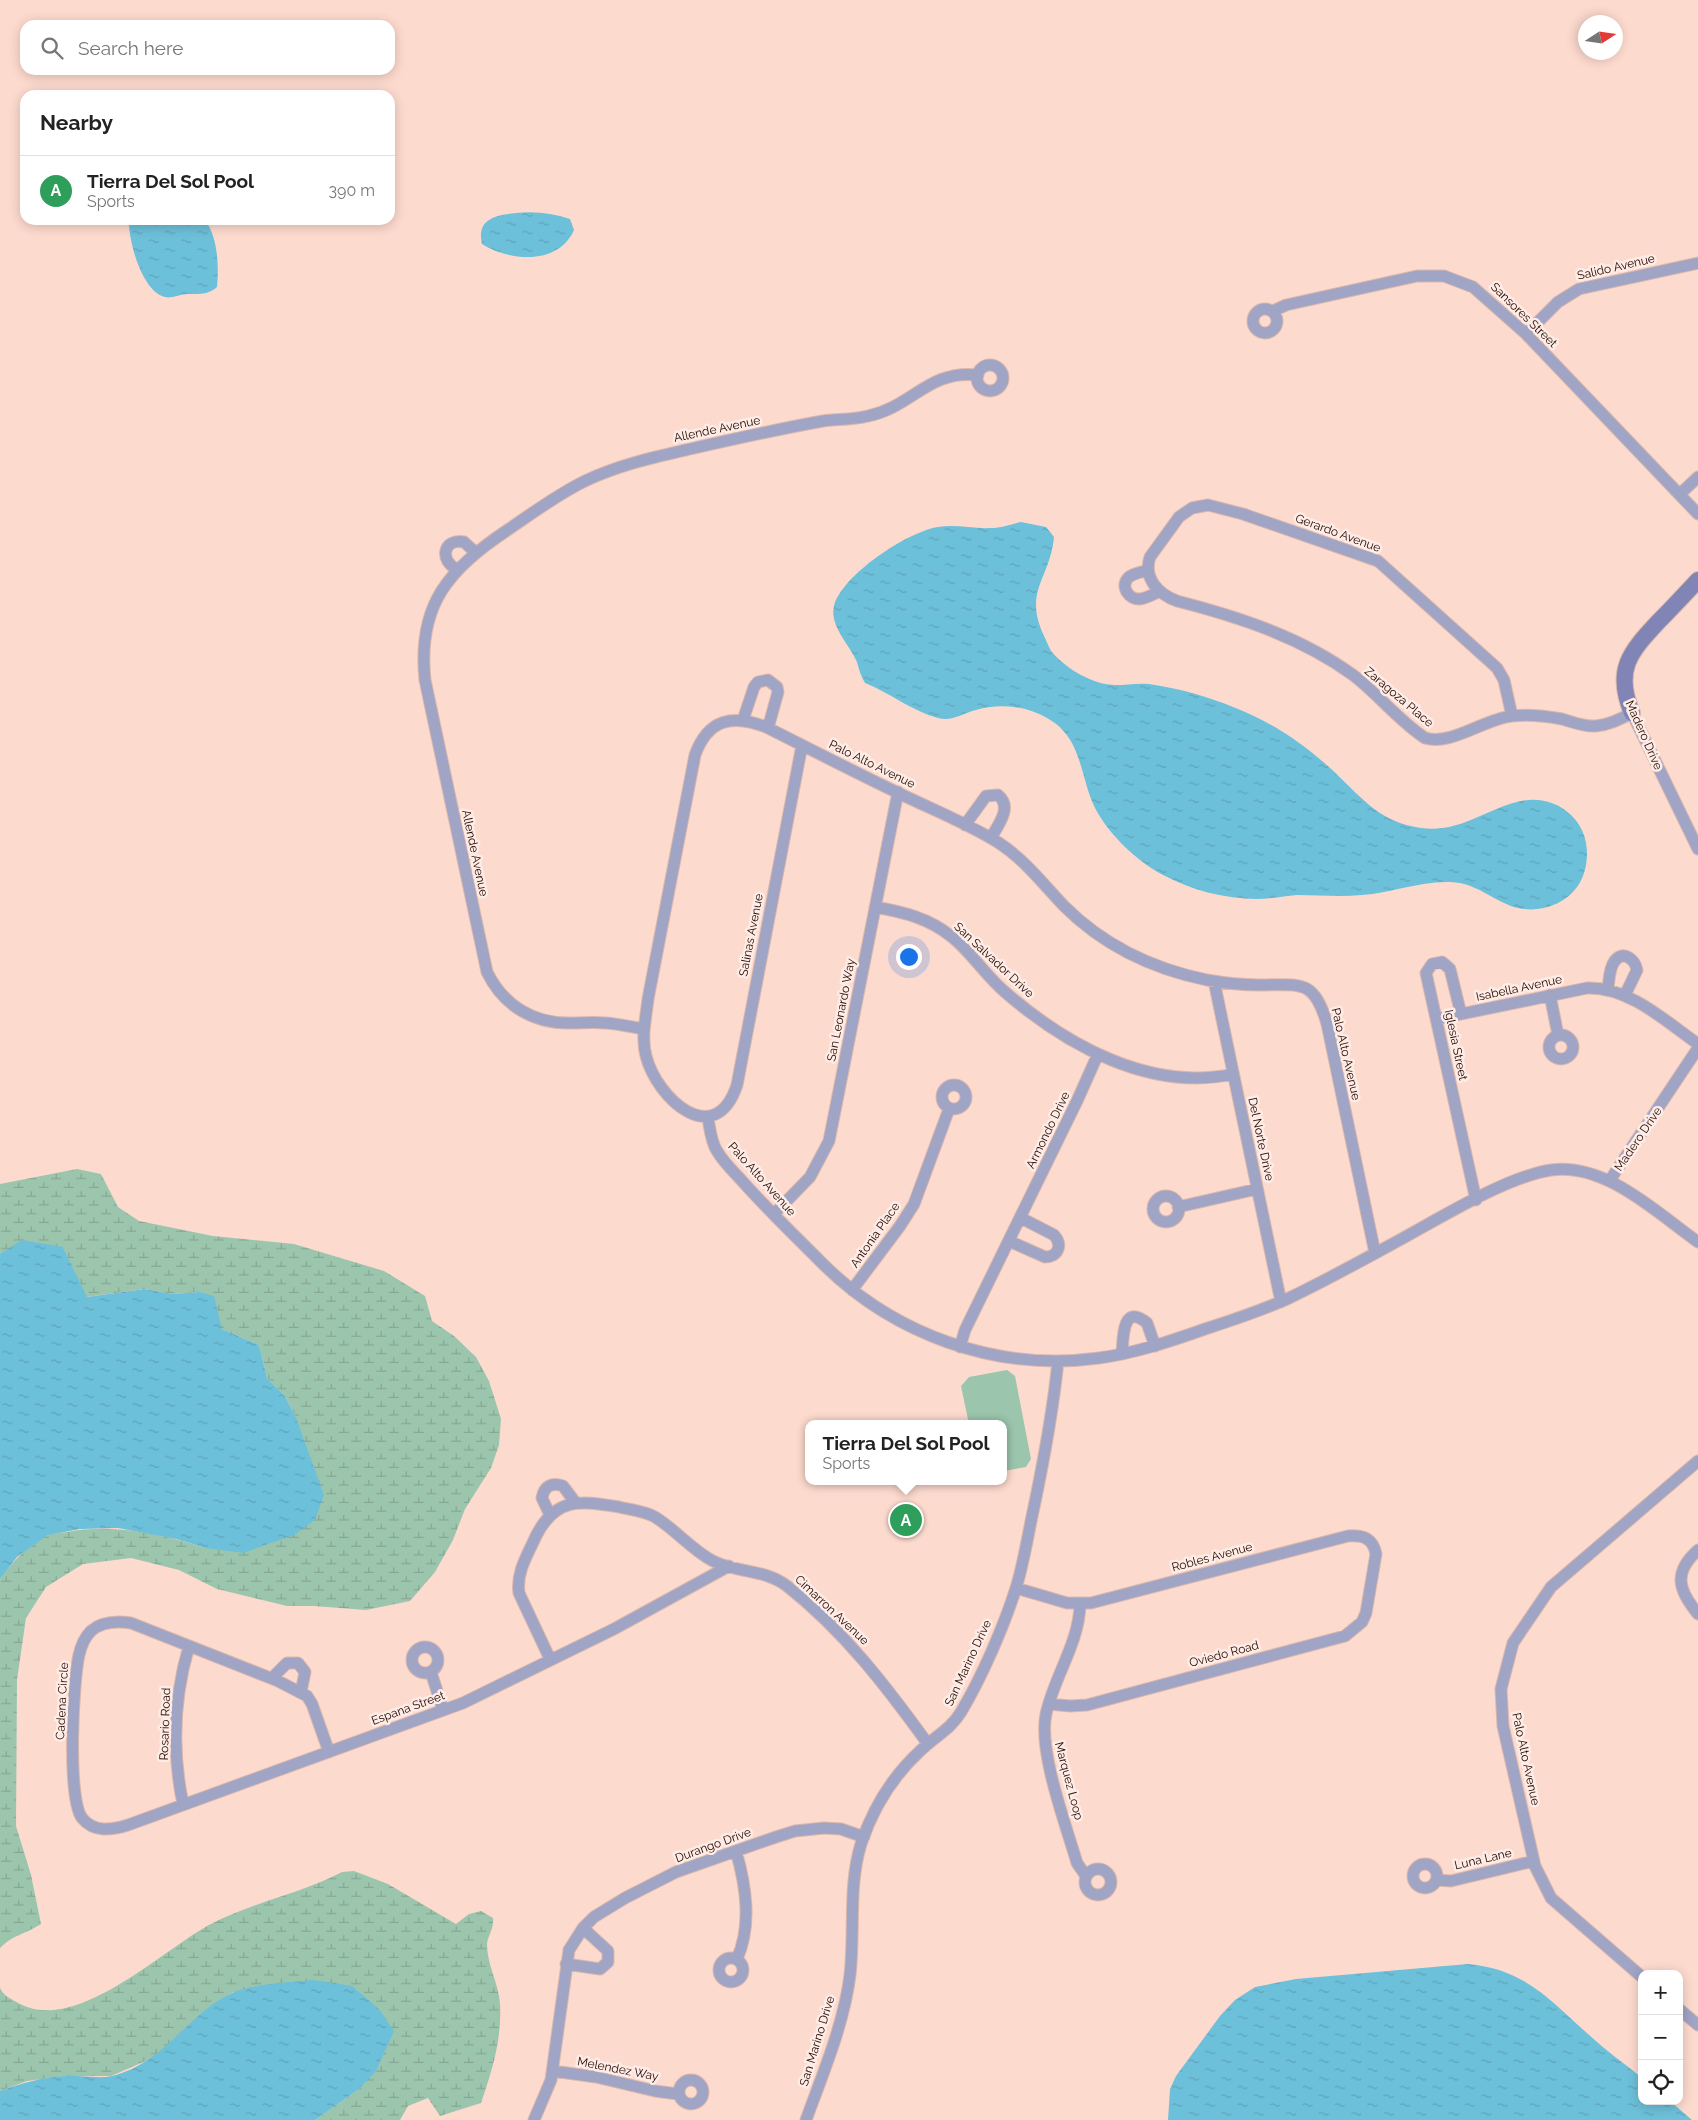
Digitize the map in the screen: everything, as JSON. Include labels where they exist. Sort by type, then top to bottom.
[{"type":"street","name":"Salido Avenue","points":[[1526,334],[1558,302],[1579,289],[1698,263]]},
{"type":"street","name":"Sansores Street","points":[[1273,311],[1286,305],[1430,275],[1452,278],[1473,286],[1526,334],[1698,514]]},
{"type":"street","name":"Allende Avenue","points":[[644,1029],[606,1022],[570,1023],[540,1020],[525,1014],[510,1003],[499,993],[487,972],[424,680],[422,658],[425,637],[432,611],[441,591],[456,569],[475,552],[565,492],[607,472],[650,458],[764,433],[826,421],[880,414],[908,400],[936,380],[961,373],[978,376]]},
{"type":"street","points":[[1680,494],[1698,477]]},
{"type":"street","name":"Gerardo Avenue","points":[[1150,576],[1150,557],[1180,517],[1192,508],[1208,505],[1243,514],[1372,558],[1399,578],[1497,668],[1504,680],[1512,716]]},
{"type":"street","points":[[456,569],[448,564],[445,558],[447,546],[458,541],[464,542],[475,552]]},
{"type":"street","points":[[1150,576],[1130,576],[1126,582],[1126,590],[1130,597],[1139,599],[1160,592]]},
{"type":"street","name":"Zaragoza Place","points":[[1150,576],[1160,592],[1172,599],[1285,636],[1311,648],[1356,678],[1425,738],[1446,739],[1482,724],[1512,716],[1546,716],[1592,726],[1610,723],[1632,713]]},
{"type":"street","name":"Madero Drive","points":[[1698,580],[1633,648],[1627,663],[1624,681],[1625,694],[1632,713],[1698,849]]},
{"type":"street","points":[[744,720],[754,687],[763,680],[768,680],[777,687],[778,692],[768,728]]},
{"type":"street","name":"Palo Alto Avenue","points":[[1375,1253],[1326,1024],[1316,997],[1301,985],[1292,983],[1249,985],[1214,981],[1170,971],[1138,958],[1110,942],[1080,921],[1017,856],[991,838],[965,824],[768,728],[744,720],[728,720],[709,731],[703,737],[696,755],[648,999],[644,1029],[646,1057],[667,1096],[695,1115],[708,1118],[717,1151],[774,1214],[852,1290],[892,1316],[960,1347],[1028,1360],[1058,1362],[1122,1354],[1155,1346],[1281,1302],[1517,1180],[1554,1169],[1574,1170],[1610,1180],[1698,1242]]},
{"type":"street","name":"Salinas Avenue","points":[[708,1118],[717,1116],[728,1108],[737,1085],[802,745]]},
{"type":"street","name":"San Leonardo Way","points":[[774,1214],[810,1177],[829,1141],[898,792]]},
{"type":"street","points":[[965,824],[986,796],[998,795],[1004,801],[1005,810],[991,838]]},
{"type":"street","name":"San Salvador Drive","points":[[875,907],[914,915],[940,928],[953,937],[990,979],[1028,1011],[1058,1032],[1098,1054],[1151,1073],[1177,1078],[1201,1079],[1233,1074]]},
{"type":"street","points":[[1608,989],[1613,962],[1617,958],[1628,957],[1636,964],[1637,970],[1624,995]]},
{"type":"street","name":"Iglesia Street","points":[[1460,1014],[1450,969],[1447,964],[1437,962],[1432,964],[1426,973],[1476,1200]]},
{"type":"street","name":"Del Norte Drive","points":[[1214,981],[1281,1302]]},
{"type":"street","name":"Isabella Avenue","points":[[1437,1019],[1587,988],[1608,989],[1624,995],[1698,1044]]},
{"type":"street","points":[[1550,995],[1558,1035]]},
{"type":"street","name":"Madero Drive","points":[[1610,1180],[1698,1048]]},
{"type":"street","name":"Armondo Drive","points":[[960,1347],[965,1330],[1010,1241],[1098,1054]]},
{"type":"street","name":"Antonia Place","points":[[852,1290],[900,1226],[914,1204],[948,1109]]},
{"type":"street","points":[[1178,1207],[1257,1189]]},
{"type":"street","points":[[1010,1241],[1045,1257],[1055,1254],[1058,1250],[1058,1239],[1054,1235],[1021,1218]]},
{"type":"street","points":[[1122,1354],[1123,1328],[1131,1319],[1137,1318],[1147,1323],[1155,1346]]},
{"type":"street","name":"San Marino Drive","points":[[806,2120],[844,2004],[850,1975],[855,1870],[864,1837],[881,1799],[892,1781],[928,1744],[954,1724],[961,1713],[975,1686],[1016,1588],[1051,1424],[1058,1362]]},
{"type":"street","name":"Palo Alto Avenue","points":[[1638,1974],[1551,1898],[1542,1884],[1534,1861],[1502,1720],[1501,1689],[1513,1643],[1551,1587],[1698,1461]]},
{"type":"street","points":[[550,1515],[542,1498],[547,1487],[552,1484],[564,1486],[575,1502],[550,1515],[542,1525],[524,1563],[518,1584],[519,1593],[550,1659]]},
{"type":"street","name":"Cimarron Avenue","points":[[575,1502],[648,1513],[712,1561],[762,1573],[787,1586],[844,1637],[869,1664],[928,1744]]},
{"type":"street","name":"Robles Avenue","points":[[1016,1588],[1080,1605],[1348,1536],[1360,1535],[1367,1538],[1374,1545],[1376,1554],[1371,1583]]},
{"type":"street","points":[[1698,1550],[1685,1564],[1680,1581],[1684,1598],[1698,1614]]},
{"type":"street","name":"Espana Street","points":[[82,1818],[95,1827],[104,1830],[113,1829],[463,1703],[614,1629],[729,1566]]},
{"type":"street","name":"Oviedo Road","points":[[1049,1704],[1070,1706],[1087,1704],[1345,1636],[1362,1622],[1366,1613],[1371,1583]]},
{"type":"street","name":"Marquez Loop","points":[[1080,1605],[1074,1638],[1049,1704],[1043,1728],[1044,1741],[1077,1863],[1086,1876]]},
{"type":"street","name":"Cadena Circle","points":[[82,1818],[75,1797],[73,1762],[74,1687],[83,1642],[92,1630],[103,1624],[117,1621],[131,1623],[272,1678],[300,1692],[307,1696],[312,1704],[329,1752]]},
{"type":"street","name":"Rosario Road","points":[[183,1804],[176,1759],[177,1724],[179,1689],[189,1646]]},
{"type":"street","points":[[272,1678],[287,1663],[298,1663],[305,1672],[300,1692]]},
{"type":"street","points":[[430,1672],[444,1710]]},
{"type":"street","name":"Durango Drive","points":[[534,2120],[545,2098],[553,2071],[569,1950],[583,1928],[605,1909],[651,1884],[690,1867],[776,1836],[810,1829],[840,1829],[864,1837]]},
{"type":"street","points":[[736,1851],[745,1897],[746,1926],[744,1942],[737,1959]]},
{"type":"street","name":"Luna Lane","points":[[1437,1880],[1450,1881],[1534,1861]]},
{"type":"street","points":[[566,1964],[600,1969],[608,1962],[608,1951],[583,1928]]},
{"type":"street","points":[[1683,2012],[1698,2025]]},
{"type":"street","name":"Melendez Way","points":[[553,2071],[596,2077],[655,2091],[678,2094]]},
{"type":"green space","points":[[77,1169],[101,1174],[118,1207],[139,1221],[213,1236],[294,1244],[384,1271],[425,1296],[432,1321],[454,1336],[476,1357],[489,1381],[501,1419],[499,1445],[491,1468],[465,1509],[453,1540],[435,1572],[410,1601],[366,1610],[287,1606],[217,1589],[179,1570],[131,1558],[83,1564],[46,1587],[26,1618],[17,1680],[16,1826],[31,1875],[41,1924],[14,1937],[0,1948],[0,1579],[27,1549],[48,1535],[55,1533],[119,1529],[154,1534],[206,1548],[298,1428],[295,1415],[284,1395],[267,1378],[259,1345],[222,1329],[199,1292],[173,1294],[144,1289],[86,1297],[63,1247],[0,1254],[0,1184]]},
{"type":"green space","points":[[1007,1370],[1015,1376],[1031,1459],[1026,1467],[1007,1470],[1007,1420],[968,1420],[961,1386],[969,1377]]},
{"type":"green space","points":[[354,1871],[388,1884],[456,1924],[469,1914],[481,1911],[493,1918],[493,1925],[487,1944],[489,1959],[498,1989],[500,2017],[498,2042],[481,2103],[440,2116],[428,2098],[408,2106],[400,2120],[315,2120],[358,2090],[233,1992],[200,2015],[155,2057],[111,2076],[65,2076],[27,2081],[0,2091],[0,1988],[6,1996],[20,2004],[43,2010],[67,2008],[119,1985],[191,1936],[227,1916],[326,1880],[342,1872]]},
{"type":"water","points":[[537,212],[570,219],[574,230],[567,241],[557,249],[546,255],[533,257],[519,257],[506,254],[482,244],[482,228],[485,223],[495,217]]},
{"type":"water","points":[[129,225],[208,225],[213,235],[218,261],[217,287],[207,293],[170,297],[157,293],[143,276],[134,252]]},
{"type":"water","points":[[1021,522],[1046,527],[1054,537],[1052,552],[1039,586],[1036,608],[1039,622],[1051,651],[1073,670],[1090,679],[1107,684],[1150,684],[1185,691],[1246,712],[1296,740],[1380,813],[1406,825],[1436,829],[1449,827],[1521,801],[1546,801],[1557,805],[1575,819],[1586,840],[1585,871],[1577,887],[1565,899],[1557,903],[1548,907],[1533,909],[1508,905],[1475,888],[1450,882],[1428,883],[1354,896],[1297,895],[1267,899],[1245,899],[1208,893],[1174,880],[1153,869],[1134,855],[1116,837],[1095,808],[1074,747],[1059,726],[1047,718],[1022,708],[1003,706],[971,711],[953,718],[943,719],[919,711],[865,683],[854,656],[834,621],[834,606],[839,594],[849,581],[877,557],[910,537],[925,531],[945,526],[995,528]]},
{"type":"water","points":[[22,1240],[63,1247],[87,1297],[144,1289],[173,1294],[199,1292],[214,1296],[222,1329],[259,1345],[267,1378],[284,1395],[295,1415],[324,1495],[315,1520],[294,1535],[243,1553],[206,1548],[176,1539],[118,1528],[80,1529],[48,1535],[17,1557],[0,1579],[0,1254]]},
{"type":"water","points":[[902,1508],[915,1511],[910,1533],[897,1530]]},
{"type":"water","points":[[1468,1964],[1505,1972],[1520,1979],[1548,1998],[1601,2046],[1638,2075],[1638,2105],[1675,2105],[1692,2120],[1168,2120],[1170,2089],[1176,2076],[1220,2016],[1235,2000],[1255,1987],[1296,1979]]},
{"type":"water","points":[[314,1980],[352,1986],[379,2009],[394,2031],[376,2071],[358,2090],[315,2120],[0,2120],[0,2091],[24,2083],[49,2078],[71,2076],[107,2077],[131,2070],[161,2050],[216,2002],[232,1993],[260,1985]]},
{"type":"place","name":"Tierra Del Sol Pool","points":[[906,1520]]}]
